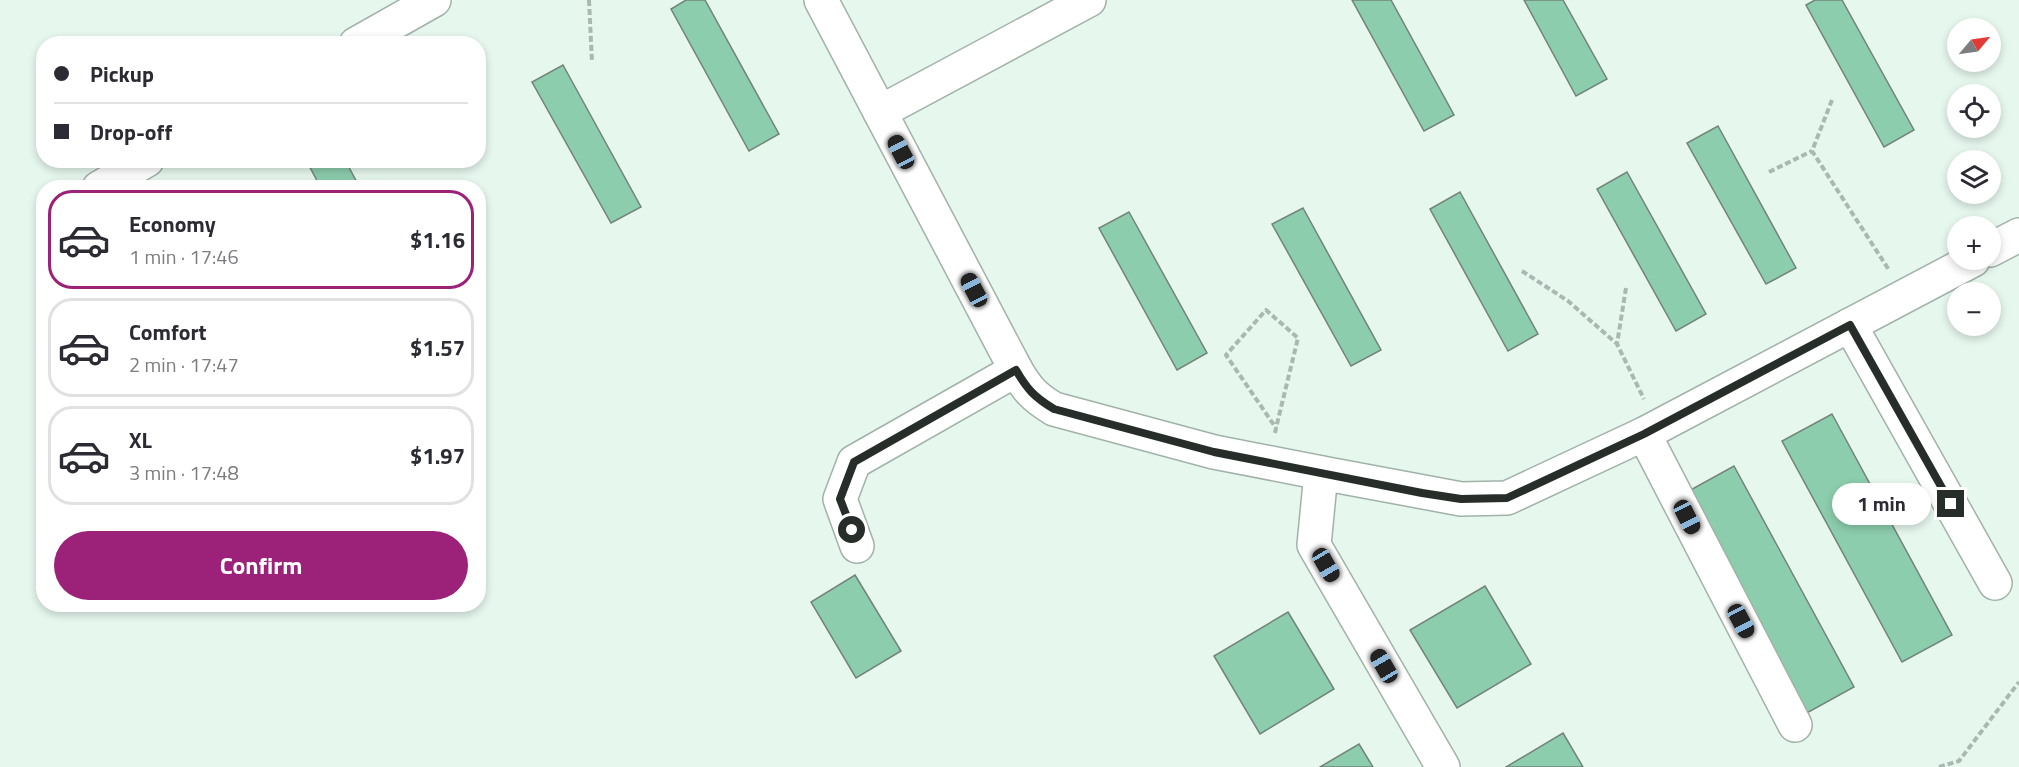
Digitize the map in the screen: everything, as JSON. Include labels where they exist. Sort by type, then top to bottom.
[{"type":"street","points":[[370,36],[434,0]]},
{"type":"street","points":[[821,0],[1016,370],[1035,398],[1054,409],[1214,452],[1461,499],[1507,498],[1651,430],[1954,270]]},
{"type":"street","points":[[880,112],[1089,0]]},
{"type":"street","points":[[113,180],[133,168]]},
{"type":"street","points":[[2001,244],[2019,235]]},
{"type":"street","points":[[1850,325],[1995,583]]},
{"type":"street","points":[[857,546],[840,499],[854,462],[1016,370]]},
{"type":"street","points":[[1651,430],[1795,725]]},
{"type":"street","points":[[1321,473],[1314,545],[1443,767]]},
{"type":"path","points":[[589,0],[592,62]]},
{"type":"path","points":[[1769,171],[1812,151],[1832,100]]},
{"type":"path","points":[[1812,151],[1905,296]]},
{"type":"path","points":[[1522,271],[1568,301],[1617,344],[1651,430]]},
{"type":"path","points":[[1617,344],[1626,288]]},
{"type":"path","points":[[1268,462],[1298,338],[1266,310],[1226,355],[1276,428]]},
{"type":"path","points":[[1939,767],[1959,761],[2019,682]]},
{"type":"building","points":[[686,0],[705,0],[779,134],[749,151],[671,9]]},
{"type":"building","points":[[1352,0],[1391,0],[1454,115],[1424,131]]},
{"type":"building","points":[[1524,0],[1563,0],[1607,79],[1576,96]]},
{"type":"building","points":[[1815,0],[1842,0],[1914,130],[1884,147],[1806,5]]},
{"type":"building","points":[[563,65],[641,207],[611,223],[532,82]]},
{"type":"building","points":[[1718,126],[1796,268],[1766,284],[1687,143]]},
{"type":"building","points":[[310,168],[349,168],[356,180],[317,180]]},
{"type":"building","points":[[1627,172],[1706,314],[1676,331],[1597,189]]},
{"type":"building","points":[[1460,192],[1538,334],[1508,351],[1430,209]]},
{"type":"building","points":[[1303,208],[1381,350],[1351,366],[1272,224]]},
{"type":"building","points":[[1129,212],[1207,353],[1177,370],[1099,228]]},
{"type":"building","points":[[1832,414],[1952,635],[1902,662],[1782,441]]},
{"type":"building","points":[[1734,466],[1854,687],[1805,714],[1685,493]]},
{"type":"building","points":[[855,575],[901,651],[856,678],[811,602]]},
{"type":"building","points":[[1485,586],[1531,664],[1457,708],[1410,630]]},
{"type":"building","points":[[1288,612],[1334,689],[1260,734],[1214,656]]},
{"type":"building","points":[[1563,733],[1583,767],[1506,767]]},
{"type":"building","points":[[1359,744],[1373,767],[1320,767]]},
{"type":"route","points":[[852,530],[840,499],[854,462],[1016,370],[1035,398],[1054,409],[1214,452],[1422,493],[1461,499],[1507,498],[1644,434],[1850,325],[1951,504]]}]
